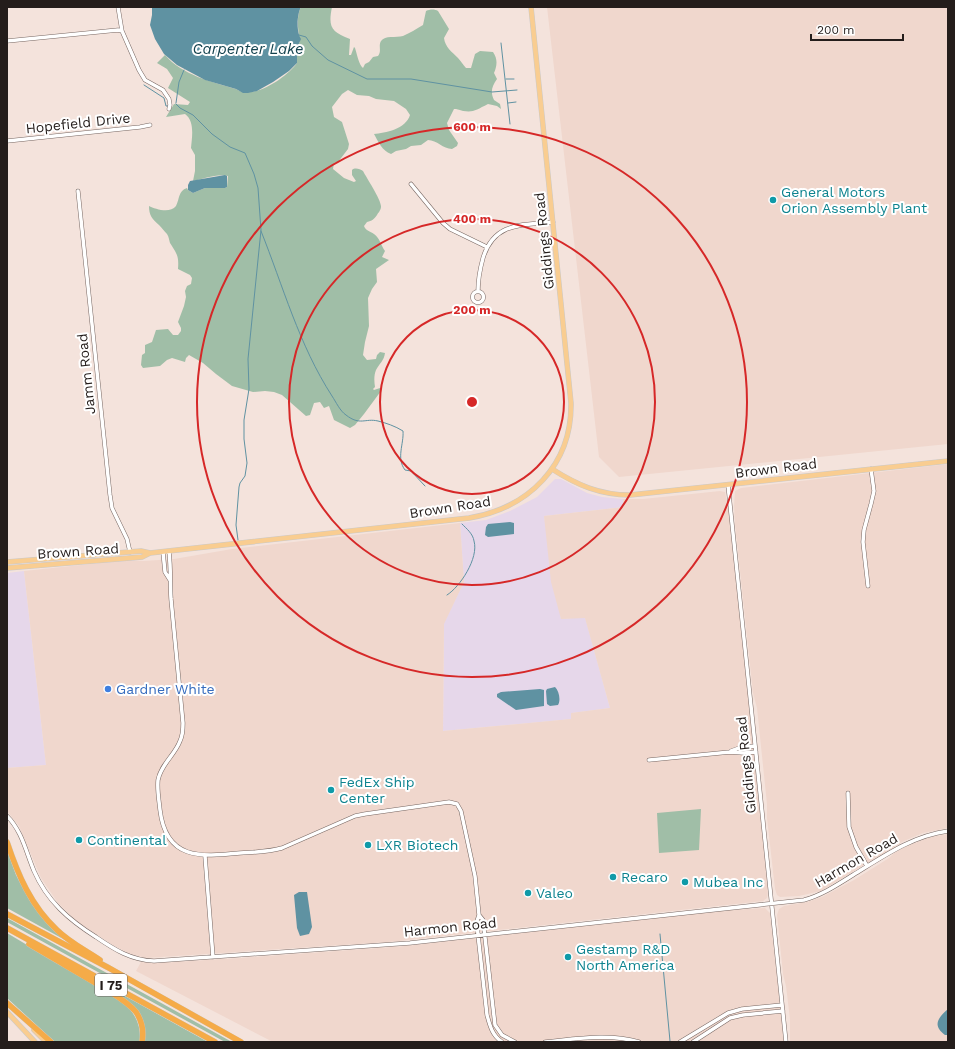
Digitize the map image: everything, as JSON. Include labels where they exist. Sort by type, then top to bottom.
[{"type":"highway","points":[[7,842],[22,882],[44,916],[61,934],[103,962],[109,968]]},
{"type":"highway","name":"I 75","points":[[7,914],[109,968],[241,1042]]},
{"type":"highway","points":[[7,929],[129,1005],[136,1013],[141,1023],[143,1029],[142,1042]]},
{"type":"highway","name":"I 75","points":[[7,929],[214,1042]]},
{"type":"highway","points":[[7,1003],[51,1042]]},
{"type":"main road","name":"Giddings Road","points":[[531,7],[570,381],[570,424],[561,453],[552,469]]},
{"type":"main road","name":"Brown Road","points":[[7,568],[142,557],[163,552],[481,516],[504,509],[522,499],[538,485],[552,469],[583,487],[598,492],[637,495],[948,461]]},
{"type":"main road","name":"Brown Road","points":[[7,562],[141,551],[150,554]]},
{"type":"main road","points":[[129,558],[130,552]]},
{"type":"main road","points":[[18,567],[21,563],[51,560],[61,557]]},
{"type":"main road","points":[[7,1003],[46,1042]]},
{"type":"main road","points":[[7,1012],[35,1042]]},
{"type":"street","points":[[118,7],[122,31],[126,36],[139,70],[146,80],[163,90],[169,99],[169,109]]},
{"type":"street","points":[[7,41],[109,30],[122,31]]},
{"type":"street","name":"Hopefield Drive","points":[[7,142],[140,128],[150,125]]},
{"type":"street","points":[[412,184],[443,223],[450,229],[487,247]]},
{"type":"street","name":"Jamm Road","points":[[78,191],[110,495],[112,508],[128,539],[130,552]]},
{"type":"street","points":[[478,291],[479,271],[487,247],[495,236],[511,227],[553,222]]},
{"type":"street","points":[[868,586],[863,542],[864,530],[874,491],[871,469]]},
{"type":"street","name":"Giddings Road","points":[[728,485],[786,1042]]},
{"type":"street","points":[[163,552],[165,572],[170,580]]},
{"type":"street","points":[[169,552],[171,571],[170,580],[184,723],[180,741],[164,764],[158,780],[161,823],[169,839],[177,847],[186,852],[206,856],[277,849],[348,819],[366,814],[449,802],[457,804],[464,823],[475,876],[479,915],[477,921],[478,935],[490,1028],[502,1042]]},
{"type":"street","points":[[730,752],[756,746]]},
{"type":"street","points":[[649,760],[730,752],[756,752]]},
{"type":"street","points":[[848,793],[849,827],[856,847],[868,866]]},
{"type":"street","name":"Harmon Road","points":[[7,816],[20,835],[42,886],[51,900],[64,914],[78,926],[117,952],[137,959],[154,961],[410,943],[804,900],[821,894],[914,839],[933,833],[948,831]]},
{"type":"street","points":[[206,856],[213,957]]},
{"type":"street","points":[[479,915],[483,920],[495,1025],[502,1035],[515,1042]]},
{"type":"street","points":[[680,1042],[728,1013],[742,1009],[782,1005]]},
{"type":"street","points":[[693,1042],[730,1018],[743,1015],[783,1011]]},
{"type":"street","points":[[545,1042],[613,1037],[627,1038],[639,1042]]},
{"type":"shaded area","points":[[547,7],[948,7],[948,444],[619,477],[599,457]]},
{"type":"shaded area","points":[[948,464],[948,828],[923,833],[904,841],[821,891],[799,896],[780,897],[777,895],[775,889],[757,708],[753,693],[735,524],[735,491],[741,488]]},
{"type":"shaded area","points":[[555,479],[561,479],[587,493],[602,497],[623,499],[624,507],[544,516],[561,619],[585,617],[610,708],[572,713],[572,719],[443,731],[444,623],[464,582],[460,523],[486,520],[510,511],[537,497]]},
{"type":"shaded area","points":[[720,491],[725,492],[729,511],[763,834],[768,891],[767,898],[763,901],[389,942],[145,958],[128,953],[113,945],[76,921],[58,903],[41,878],[19,826],[7,811],[7,768],[46,765],[24,571],[128,560],[143,561],[174,559],[232,549],[460,523],[464,582],[444,624],[443,731],[571,719],[571,713],[610,708],[585,618],[561,619],[551,582],[544,516],[624,507],[623,499],[643,499]]},
{"type":"shaded area","points":[[24,571],[46,765],[7,768],[7,573]]},
{"type":"shaded area","points":[[948,834],[948,1042],[790,1042],[790,1019],[783,974],[777,915],[779,909],[784,906],[807,902],[822,897],[854,880],[889,858],[894,853],[909,845],[931,837]]},
{"type":"shaded area","points":[[765,908],[770,913],[784,1042],[273,1042],[136,971],[141,962],[157,963],[240,958],[405,946],[716,911]]},
{"type":"green space","points":[[301,7],[332,7],[330,19],[332,28],[339,34],[350,39],[349,55],[351,55],[354,47],[359,62],[363,68],[365,64],[373,57],[378,56],[380,52],[380,43],[383,39],[388,37],[403,36],[423,25],[426,11],[431,10],[438,11],[449,29],[444,38],[446,44],[466,68],[471,68],[475,54],[480,51],[493,52],[496,60],[494,73],[497,79],[493,87],[492,94],[494,100],[500,104],[501,109],[497,106],[488,104],[473,111],[454,109],[447,123],[449,130],[458,143],[457,146],[452,149],[428,140],[421,145],[411,146],[391,154],[385,151],[374,134],[384,133],[400,127],[408,120],[410,115],[406,109],[394,101],[357,95],[348,90],[342,94],[332,107],[334,117],[342,122],[349,144],[348,149],[338,162],[334,163],[333,169],[344,178],[354,182],[356,181],[352,175],[352,170],[356,168],[363,171],[381,204],[380,210],[375,218],[367,222],[364,226],[378,238],[385,251],[382,257],[389,260],[376,269],[377,282],[368,298],[369,326],[363,355],[367,360],[376,359],[380,352],[385,353],[384,358],[375,372],[374,378],[375,387],[373,389],[380,388],[381,391],[355,425],[350,428],[334,420],[329,406],[324,408],[320,402],[314,403],[310,415],[306,416],[282,395],[265,391],[253,392],[232,386],[203,363],[189,355],[185,362],[172,358],[160,366],[143,368],[141,365],[142,355],[145,353],[145,345],[152,342],[156,330],[168,329],[173,335],[178,335],[181,331],[178,322],[184,306],[186,297],[185,291],[187,286],[191,284],[192,278],[190,275],[178,269],[178,258],[170,243],[169,237],[151,217],[149,206],[170,210],[176,206],[184,189],[187,188],[193,193],[205,188],[225,188],[227,187],[228,176],[215,176],[193,181],[195,171],[195,155],[191,148],[192,125],[185,114],[166,117],[174,104],[188,105],[190,102],[168,88],[173,78],[167,69],[157,63],[165,55],[180,68],[198,77],[243,92],[260,90],[278,81],[297,63],[297,48],[300,41],[298,19]]},
{"type":"green space","points":[[701,809],[699,850],[659,853],[657,813]]},
{"type":"green space","points":[[7,850],[16,875],[30,901],[65,940],[7,908]]},
{"type":"green space","points":[[7,918],[232,1042],[225,1042],[7,922]]},
{"type":"green space","points":[[7,933],[126,1005],[138,1024],[140,1042],[55,1042],[7,998]]},
{"type":"green space","points":[[98,981],[208,1042],[144,1042],[140,1016]]},
{"type":"water","name":"Carpenter Lake","points":[[152,7],[301,7],[298,32],[301,39],[297,48],[297,63],[289,71],[273,82],[257,91],[248,93],[243,93],[236,89],[205,80],[177,65],[164,54],[155,39],[150,25]]},
{"type":"water","points":[[225,175],[227,176],[227,187],[225,188],[205,188],[193,193],[188,190],[190,181]]},
{"type":"water","points":[[514,523],[514,534],[488,537],[485,535],[488,524]]},
{"type":"water","points":[[555,687],[558,691],[559,703],[558,705],[550,706],[547,704],[546,691],[547,689]]},
{"type":"water","points":[[544,690],[544,706],[516,710],[497,697],[497,694],[501,692]]},
{"type":"water","points":[[299,892],[307,892],[312,927],[309,934],[300,936],[297,928],[294,895]]},
{"type":"water","points":[[948,1009],[948,1035],[945,1035],[939,1028],[938,1022],[941,1015]]},
{"type":"waterway","points":[[299,35],[306,37],[312,46],[328,60],[367,79],[411,79],[492,92],[517,90]]},
{"type":"waterway","points":[[501,43],[510,124]]},
{"type":"waterway","points":[[176,103],[179,82],[184,70]]},
{"type":"waterway","points":[[506,79],[514,79]]},
{"type":"waterway","points":[[144,85],[164,98],[166,106],[169,106]]},
{"type":"waterway","points":[[508,103],[516,102]]},
{"type":"waterway","points":[[176,104],[193,115],[212,134],[230,147],[245,153],[258,188],[261,230],[248,359],[249,389],[244,420],[244,439],[247,463],[245,476],[239,487],[236,525],[238,540]]},
{"type":"waterway","points":[[261,231],[301,336],[320,377],[338,406],[344,413],[355,420],[378,421],[403,431],[401,456],[402,465],[405,470],[411,471],[425,486]]},
{"type":"waterway","points":[[447,595],[463,579],[474,555],[475,548],[473,538],[470,532],[462,524]]},
{"type":"waterway","points":[[660,934],[670,1041]]},
{"type":"place","name":"General Motors Orion Assembly Plant","points":[[773,200]]},
{"type":"place","name":"Gardner White","points":[[108,689]]},
{"type":"place","name":"FedEx Ship Center","points":[[331,790]]},
{"type":"place","name":"Continental","points":[[79,840]]},
{"type":"place","name":"LXR Biotech","points":[[368,845]]},
{"type":"place","name":"Recaro","points":[[613,877]]},
{"type":"place","name":"Mubea Inc","points":[[685,882]]},
{"type":"place","name":"Valeo","points":[[528,893]]},
{"type":"place","name":"Gestamp R&D North America","points":[[568,957]]}]
